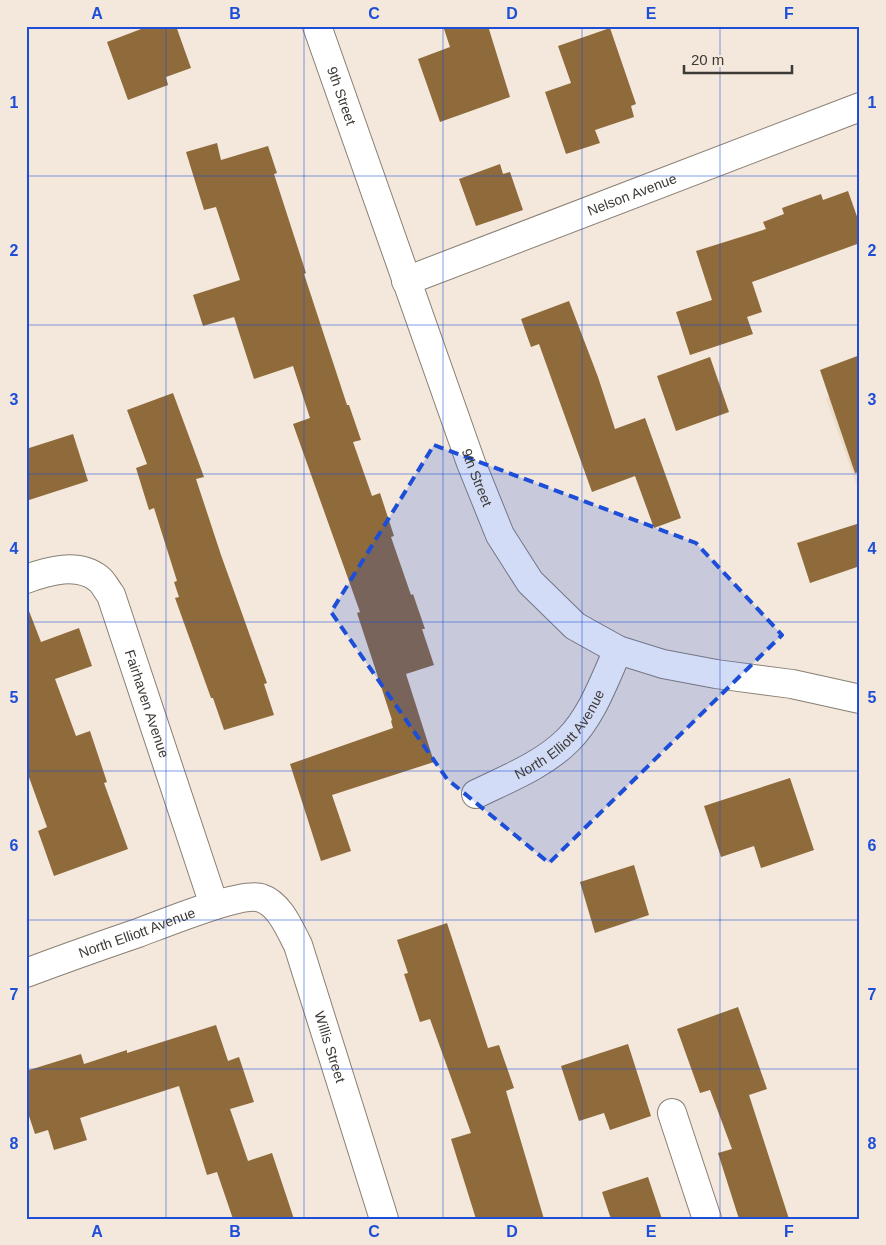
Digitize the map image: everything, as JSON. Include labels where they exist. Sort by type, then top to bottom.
[{"type":"street","name":"9th Street","points":[[318,26],[406,282],[471,463],[500,534],[530,582],[575,626],[618,650],[663,664],[792,684],[860,699]]},
{"type":"street","name":"Nelson Avenue","points":[[406,282],[860,107]]},
{"type":"street","name":"Fairhaven Avenue","points":[[26,579],[56,570],[72,569],[99,579],[111,595],[214,905]]},
{"type":"street","name":"North Elliott Avenue","points":[[476,794],[522,772],[549,756],[569,740],[591,710],[618,650]]},
{"type":"street","name":"North Elliott Avenue","points":[[26,972],[214,905],[248,897]]},
{"type":"street","name":"Willis Street","points":[[248,897],[261,898],[274,905],[286,922],[298,945],[384,1219]]},
{"type":"street","points":[[672,1113],[707,1219]]},
{"type":"highlighted area","points":[[434,445],[696,543],[782,635],[549,863],[447,779],[331,612]]},
{"type":"shaded area","points":[[860,386],[860,495],[826,398]]},
{"type":"building","points":[[149,26],[176,26],[191,68],[166,77],[168,85],[128,100],[107,42]]},
{"type":"building","points":[[443,26],[488,26],[510,97],[440,122],[418,59],[450,47]]},
{"type":"building","points":[[610,28],[636,104],[631,106],[634,117],[595,130],[600,143],[566,154],[545,92],[571,83],[558,46]]},
{"type":"building","points":[[217,143],[221,160],[268,146],[277,173],[274,174],[306,273],[304,274],[347,405],[349,405],[361,440],[353,442],[372,496],[380,493],[394,536],[391,537],[425,629],[422,629],[434,665],[406,674],[434,762],[332,795],[351,851],[321,861],[290,764],[393,728],[392,720],[357,613],[360,612],[293,424],[310,418],[293,366],[254,379],[234,317],[203,326],[193,295],[240,280],[216,207],[204,210],[186,152]]},
{"type":"building","points":[[500,164],[503,174],[510,172],[523,210],[476,226],[459,179]]},
{"type":"building","points":[[848,191],[860,225],[860,243],[752,282],[762,312],[747,317],[753,334],[690,355],[676,312],[712,300],[696,251],[766,229],[763,222],[784,214],[782,208],[821,194],[823,200]]},
{"type":"building","points":[[569,301],[598,377],[615,429],[645,418],[681,518],[654,528],[635,476],[592,492],[539,344],[531,347],[521,319]]},
{"type":"building","points":[[860,355],[860,472],[855,473],[820,370]]},
{"type":"building","points":[[710,357],[729,412],[676,431],[657,376]]},
{"type":"building","points":[[173,393],[204,477],[196,479],[267,683],[264,684],[274,715],[224,730],[175,598],[179,597],[174,582],[177,581],[154,508],[149,510],[136,468],[147,464],[127,410]]},
{"type":"building","points":[[73,434],[88,481],[26,501],[26,449]]},
{"type":"building","points":[[860,523],[860,566],[810,583],[797,543]]},
{"type":"building","points":[[26,611],[29,611],[41,642],[79,628],[92,666],[55,679],[76,736],[90,731],[107,782],[104,783],[128,849],[54,876],[38,831],[47,827],[26,769]]},
{"type":"building","points":[[790,778],[814,850],[761,868],[754,846],[721,857],[704,806]]},
{"type":"building","points":[[634,865],[649,915],[595,933],[580,882]]},
{"type":"building","points":[[447,923],[488,1048],[499,1045],[514,1088],[506,1091],[544,1219],[476,1219],[451,1139],[471,1133],[430,1019],[420,1022],[404,974],[408,973],[397,940]]},
{"type":"building","points":[[738,1007],[767,1089],[749,1095],[789,1219],[739,1219],[718,1153],[732,1149],[710,1090],[700,1093],[677,1029]]},
{"type":"building","points":[[216,1025],[228,1061],[239,1057],[254,1102],[230,1109],[248,1161],[272,1153],[294,1219],[233,1219],[217,1172],[207,1175],[179,1086],[80,1118],[87,1140],[54,1150],[48,1130],[35,1134],[26,1107],[26,1071],[81,1054],[84,1064],[127,1050],[127,1053]]},
{"type":"building","points":[[628,1044],[651,1116],[610,1130],[604,1113],[579,1121],[561,1066]]},
{"type":"building","points":[[648,1177],[662,1219],[611,1219],[602,1192]]}]
